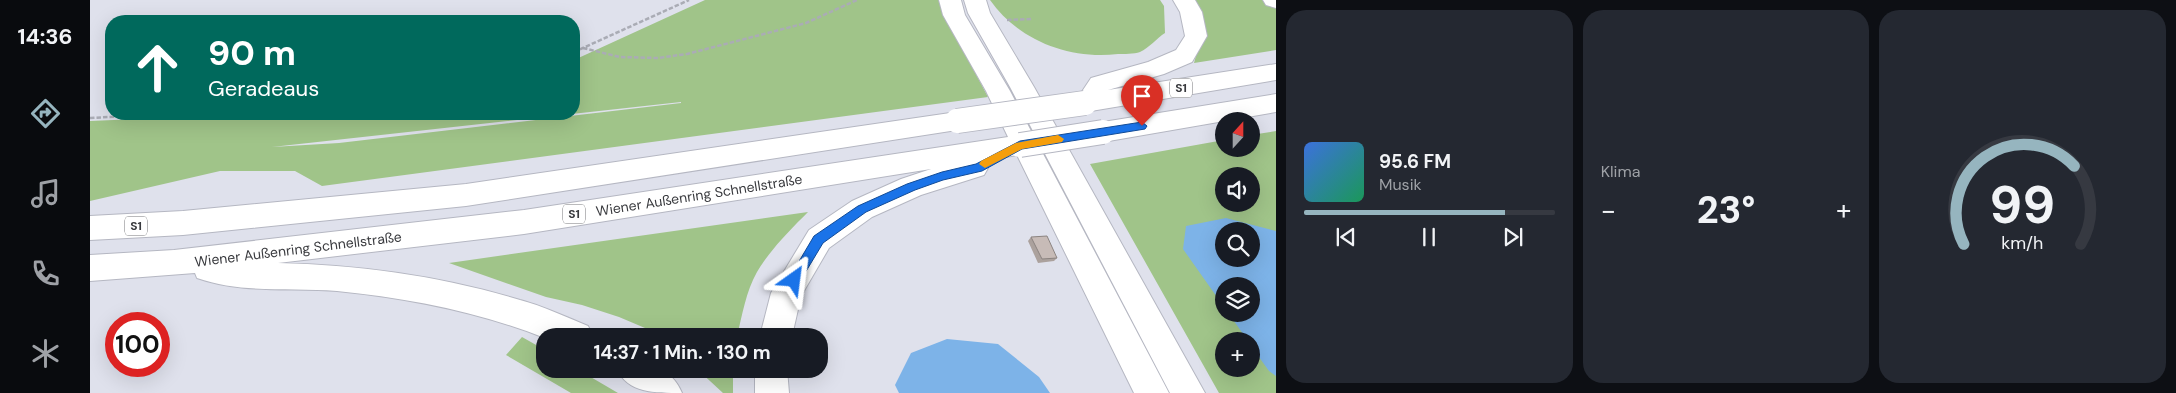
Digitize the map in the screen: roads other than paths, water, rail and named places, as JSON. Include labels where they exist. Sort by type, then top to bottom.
[{"type":"highway","points":[[950,0],[954,15],[998,91],[1152,393]]},
{"type":"highway","points":[[975,0],[979,13],[1022,87],[1188,393]]},
{"type":"highway","points":[[1085,103],[1100,84],[1156,68],[1184,56],[1196,36],[1192,12],[1184,0]]},
{"type":"highway","name":"S1","points":[[90,228],[183,223],[466,195],[1085,103],[1276,72]]},
{"type":"highway","name":"S1","points":[[975,160],[1020,146],[1276,103]]},
{"type":"highway","points":[[778,328],[786,293],[818,240],[862,209],[942,176],[975,160]]},
{"type":"highway","name":"Wiener Außenring Schnellstraße","points":[[90,268],[174,263],[524,222],[975,160]]},
{"type":"highway","points":[[174,263],[257,276],[336,278],[427,290],[521,314],[557,328]]},
{"type":"highway","points":[[645,378],[665,393]]},
{"type":"highway","points":[[771,378],[772,393]]},
{"type":"water","points":[[1226,218],[1241,222],[1215,222],[1215,267],[1260,267],[1260,227],[1276,231],[1276,376],[1269,371],[1260,358],[1260,332],[1242,332],[1235,322],[1260,322],[1260,277],[1215,277],[1215,294],[1183,249],[1186,226]]},
{"type":"water","points":[[947,339],[998,344],[1039,377],[1050,393],[899,393],[895,385],[911,353]]}]
